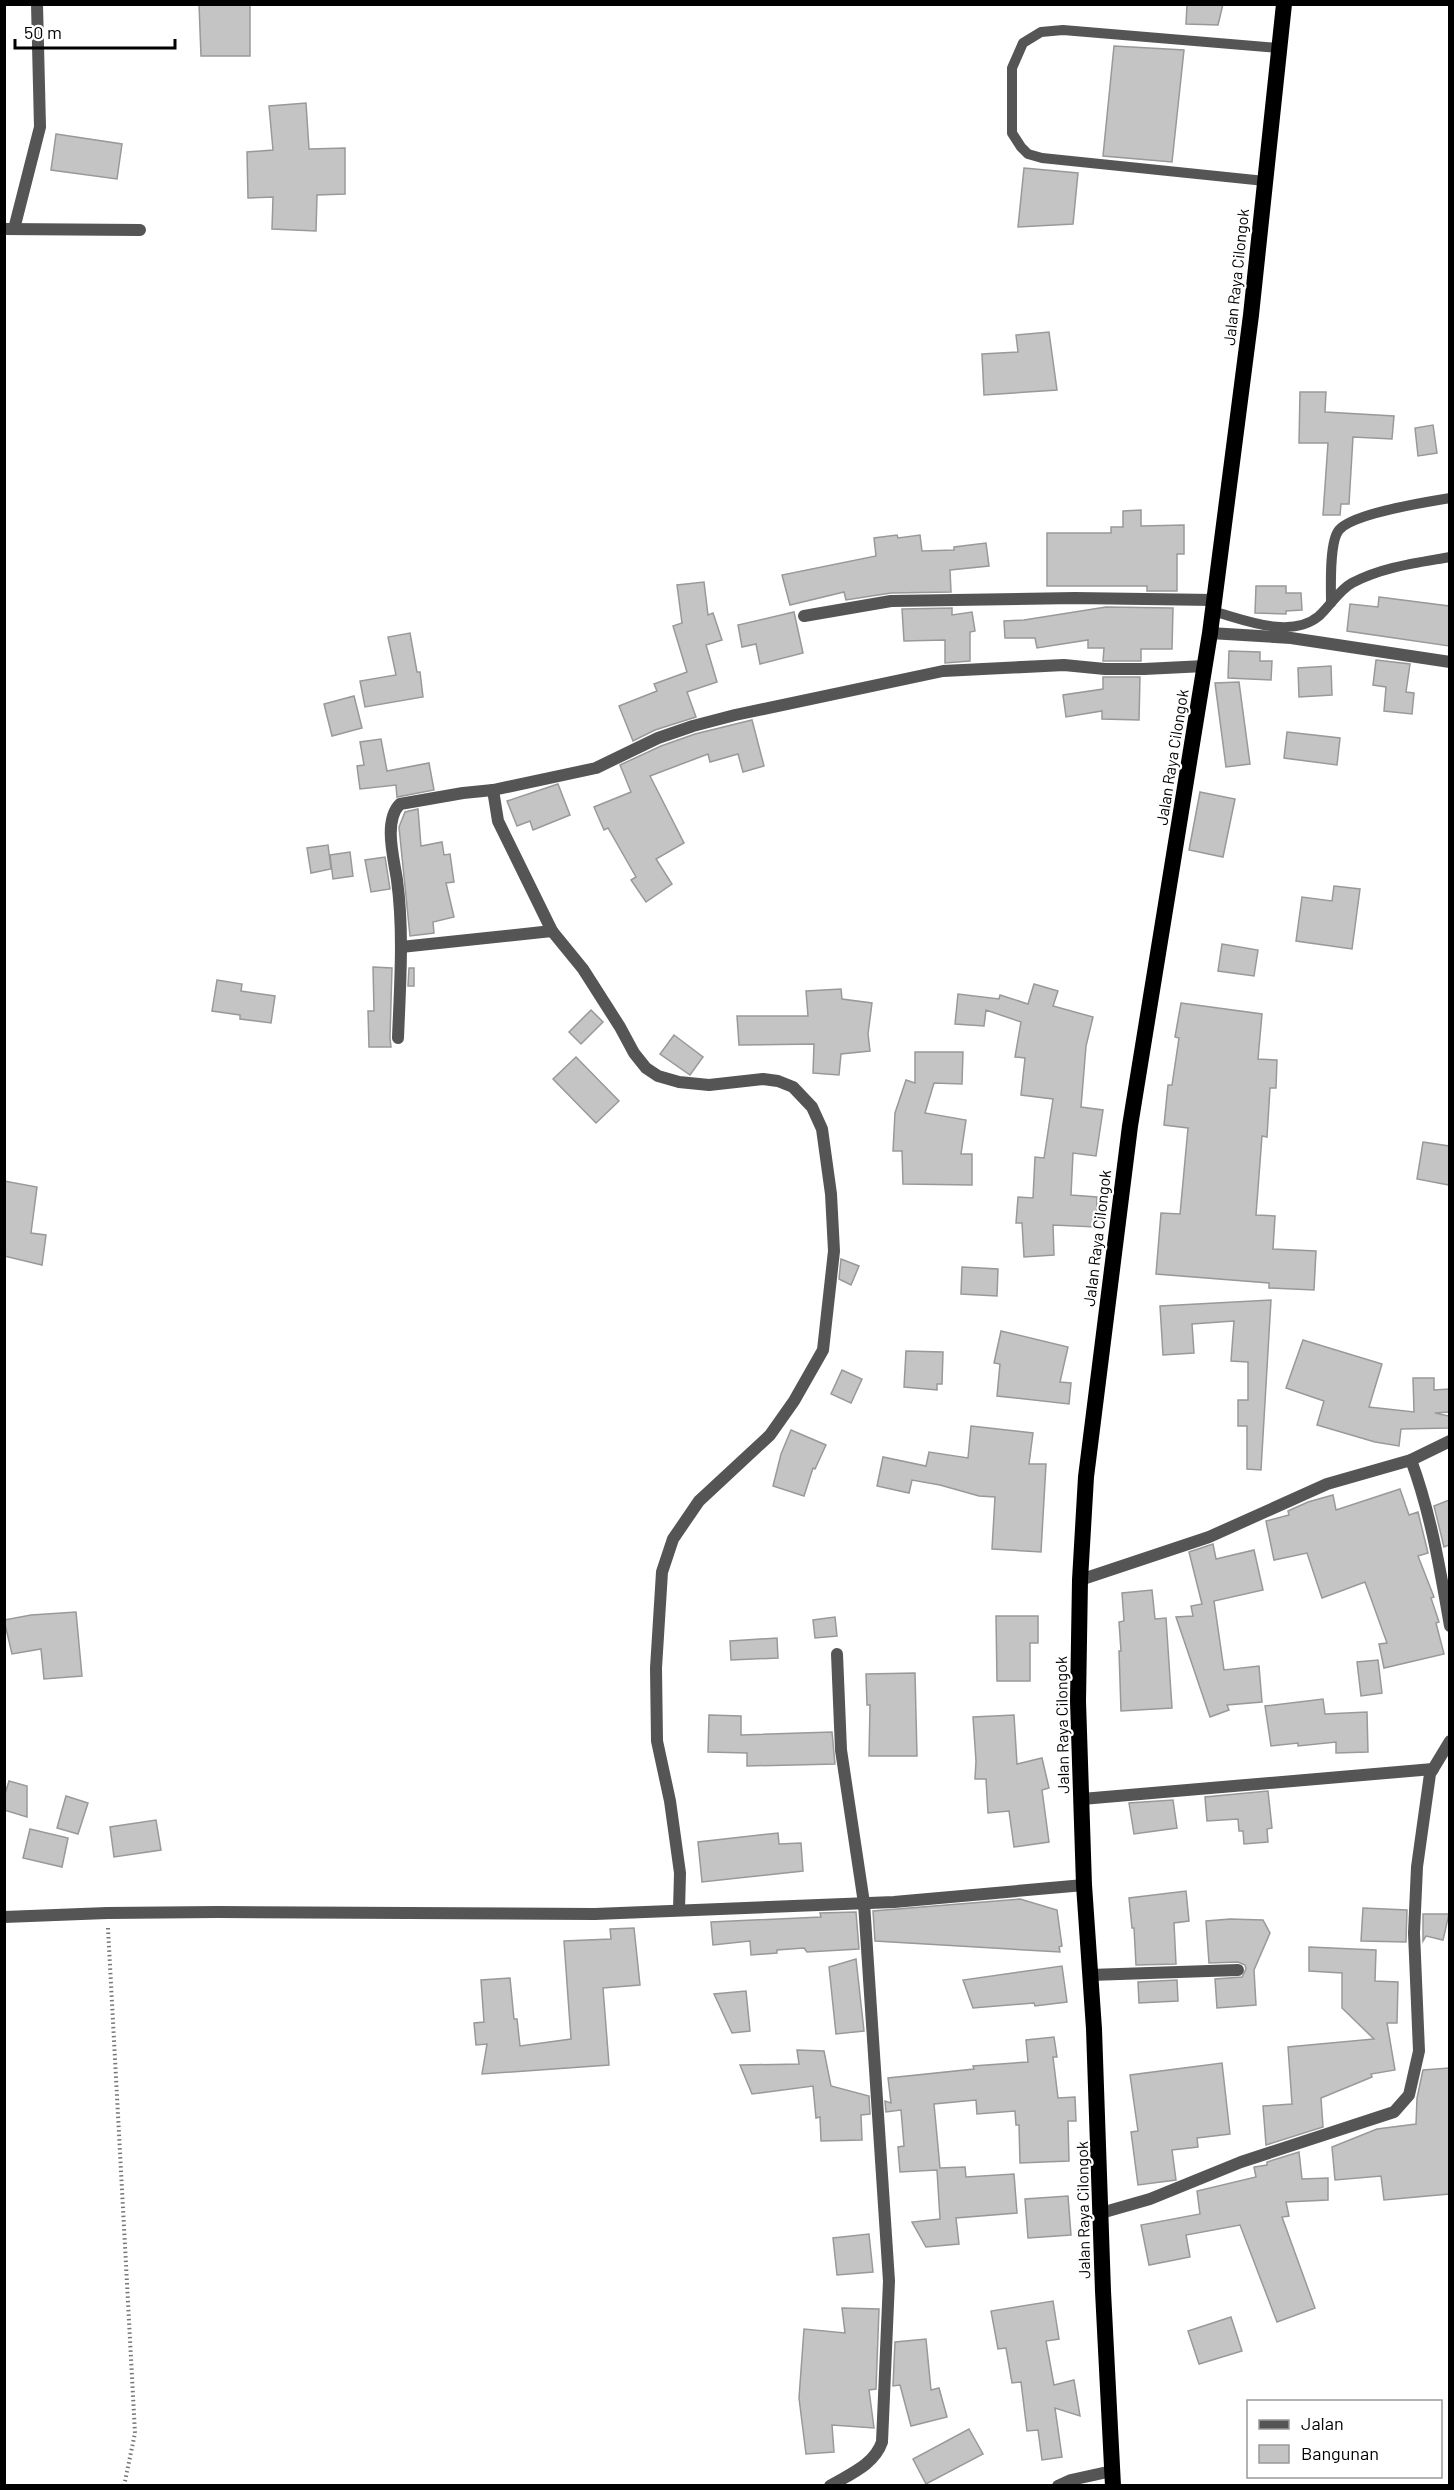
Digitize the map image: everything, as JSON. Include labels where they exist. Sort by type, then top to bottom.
[{"type":"highway","name":"Jalan Raya Cilongok","points":[[1112,2479],[1084,1885],[1078,1701],[1080,1580],[1086,1477],[1130,1126],[1205,666],[1251,315],[1284,4]]},
{"type":"street","points":[[37,4],[40,127],[9,229],[140,230]]},
{"type":"street","points":[[804,616],[891,601],[1075,598],[1213,605]]},
{"type":"street","points":[[1209,633],[1291,638],[1449,662]]},
{"type":"street","points":[[398,1038],[401,947],[397,882],[390,843],[394,812],[400,804],[493,790],[596,768],[658,738],[735,715],[943,670],[1064,665],[1105,669],[1205,666]]},
{"type":"street","points":[[493,790],[498,821],[552,931],[583,969],[634,1053],[646,1068],[658,1076],[679,1082],[709,1085],[763,1079],[778,1081],[793,1087],[812,1107],[822,1129],[831,1194],[834,1251],[823,1350],[794,1401],[770,1435],[699,1501],[673,1539],[662,1572],[656,1668],[657,1741],[670,1801],[679,1863],[679,1910]]},
{"type":"street","points":[[401,947],[552,931]]},
{"type":"street","points":[[1080,1580],[1209,1537],[1327,1484],[1411,1460],[1449,1441]]},
{"type":"street","points":[[1411,1460],[1426,1501],[1436,1541],[1449,1626]]},
{"type":"street","points":[[830,2486],[872,2461],[882,2442],[889,2281],[864,1903],[841,1750],[837,1654]]},
{"type":"street","points":[[1101,2213],[1150,2199],[1242,2162],[1394,2112],[1409,2094],[1419,2051],[1414,1933],[1417,1867],[1426,1792],[1433,1769],[1449,1741]]},
{"type":"street","points":[[1082,1799],[1433,1769]]},
{"type":"street","points":[[4,1917],[108,1913],[595,1914],[864,1903],[1084,1885]]},
{"type":"street","points":[[1090,1975],[1238,1970]]},
{"type":"street","points":[[1058,2486],[1071,2480],[1112,2479]]},
{"type":"lane","points":[[1265,181],[1042,158],[1028,154],[1012,133],[1012,68],[1023,44],[1041,32],[1085,32],[1279,48]]},
{"type":"lane","points":[[1331,603],[1334,541],[1339,530],[1350,522],[1373,514],[1449,498]]},
{"type":"lane","points":[[1213,605],[1265,626],[1287,627],[1303,624],[1317,618],[1350,584],[1387,568],[1449,557]]},
{"type":"path","points":[[108,1913],[135,2433],[124,2486]]},
{"type":"building","points":[[199,4],[250,4],[250,56],[201,56]]},
{"type":"building","points":[[1187,4],[1223,4],[1218,25],[1186,24]]},
{"type":"building","points":[[1114,46],[1184,50],[1172,162],[1103,156]]},
{"type":"building","points":[[306,103],[309,149],[345,148],[345,194],[317,195],[316,231],[272,229],[273,197],[248,198],[247,152],[273,150],[269,106]]},
{"type":"building","points":[[56,134],[122,144],[117,179],[51,170]]},
{"type":"building","points":[[1024,168],[1078,173],[1073,224],[1018,227]]},
{"type":"building","points":[[1049,332],[1057,390],[984,395],[982,354],[1018,352],[1016,335]]},
{"type":"building","points":[[1300,392],[1326,392],[1325,412],[1394,416],[1392,439],[1353,437],[1349,504],[1341,504],[1340,515],[1323,515],[1328,443],[1299,443]]},
{"type":"building","points":[[1433,425],[1437,453],[1418,456],[1415,428]]},
{"type":"building","points":[[1141,510],[1141,526],[1184,525],[1184,554],[1177,554],[1177,591],[1147,591],[1147,586],[1047,586],[1047,533],[1111,533],[1111,527],[1123,527],[1123,511]]},
{"type":"building","points":[[897,535],[898,538],[920,535],[922,551],[954,550],[954,547],[986,543],[989,566],[950,570],[951,592],[891,593],[846,600],[844,592],[790,605],[782,575],[876,556],[874,538]]},
{"type":"building","points":[[704,582],[708,615],[713,613],[722,640],[706,645],[717,682],[687,692],[696,717],[655,730],[633,741],[619,706],[657,691],[654,684],[687,672],[673,626],[682,623],[677,585]]},
{"type":"building","points":[[1256,586],[1286,586],[1286,593],[1301,593],[1302,610],[1286,611],[1286,614],[1255,613]]},
{"type":"building","points":[[1379,597],[1449,606],[1449,646],[1347,631],[1350,604],[1378,607]]},
{"type":"building","points":[[1106,607],[1173,608],[1172,649],[1141,649],[1141,661],[1103,661],[1104,648],[1088,648],[1088,640],[1037,648],[1035,638],[1005,638],[1004,621]]},
{"type":"building","points":[[952,608],[952,615],[972,612],[975,631],[970,632],[970,661],[945,663],[945,640],[904,641],[902,609]]},
{"type":"building","points":[[794,612],[803,653],[760,664],[756,644],[742,647],[738,625]]},
{"type":"building","points":[[410,633],[417,672],[420,672],[423,697],[365,707],[360,681],[396,675],[388,637]]},
{"type":"building","points":[[1229,651],[1260,652],[1260,661],[1272,661],[1271,680],[1228,678]]},
{"type":"building","points":[[1376,660],[1410,664],[1406,692],[1414,693],[1412,714],[1384,711],[1386,687],[1373,685]]},
{"type":"building","points":[[1331,666],[1332,695],[1299,697],[1298,668]]},
{"type":"building","points":[[1103,677],[1140,677],[1139,720],[1102,719],[1102,711],[1066,717],[1063,695],[1103,689]]},
{"type":"building","points":[[1239,682],[1250,764],[1226,767],[1215,683]]},
{"type":"building","points":[[354,696],[362,728],[332,736],[324,704]]},
{"type":"building","points":[[752,720],[764,766],[743,772],[738,754],[710,762],[708,754],[650,776],[684,843],[656,859],[672,884],[646,902],[631,880],[636,877],[608,828],[604,830],[594,807],[631,792],[620,765],[661,746],[695,734]]},
{"type":"building","points":[[1287,732],[1340,738],[1337,765],[1284,758]]},
{"type":"building","points":[[381,739],[387,771],[429,763],[434,790],[397,797],[396,785],[360,789],[357,766],[364,765],[360,742]]},
{"type":"building","points":[[558,784],[570,815],[533,830],[530,821],[517,826],[507,801]]},
{"type":"building","points":[[1200,792],[1235,799],[1223,857],[1189,850]]},
{"type":"building","points":[[418,809],[421,846],[442,842],[444,855],[450,854],[454,882],[446,883],[454,917],[433,922],[434,933],[410,936],[399,827],[405,812]]},
{"type":"building","points":[[328,845],[331,869],[311,873],[307,848]]},
{"type":"building","points":[[350,852],[353,876],[333,879],[330,855]]},
{"type":"building","points":[[385,857],[390,889],[371,892],[365,860]]},
{"type":"building","points":[[1334,886],[1360,889],[1352,949],[1296,941],[1302,897],[1332,901]]},
{"type":"building","points":[[1222,944],[1258,950],[1254,976],[1218,971]]},
{"type":"building","points":[[373,967],[392,968],[391,1047],[369,1047],[368,1011],[374,1011]]},
{"type":"building","points":[[409,968],[414,968],[414,986],[408,986]]},
{"type":"building","points":[[217,980],[242,984],[241,991],[275,996],[271,1023],[240,1019],[240,1015],[212,1011]]},
{"type":"building","points":[[1034,984],[1058,991],[1053,1006],[1093,1017],[1086,1046],[1081,1107],[1103,1110],[1096,1156],[1073,1153],[1071,1195],[1097,1197],[1096,1227],[1053,1225],[1054,1255],[1024,1257],[1022,1223],[1016,1223],[1018,1197],[1033,1198],[1035,1157],[1044,1158],[1053,1099],[1021,1095],[1025,1058],[1015,1057],[1021,1022],[986,1010],[984,1026],[955,1024],[958,994],[999,999],[1000,995],[1028,1004]]},
{"type":"building","points":[[841,989],[842,999],[872,1003],[868,1034],[870,1051],[841,1054],[839,1075],[813,1073],[814,1044],[739,1045],[737,1016],[808,1016],[806,991]]},
{"type":"building","points":[[1181,1003],[1262,1014],[1258,1059],[1277,1060],[1276,1088],[1270,1088],[1267,1137],[1262,1136],[1256,1215],[1275,1216],[1273,1249],[1316,1251],[1314,1290],[1269,1288],[1269,1283],[1156,1274],[1161,1213],[1180,1214],[1188,1128],[1164,1125],[1168,1085],[1172,1085],[1179,1038],[1175,1037]]},
{"type":"building","points":[[591,1010],[603,1022],[581,1044],[569,1032]]},
{"type":"building","points":[[674,1035],[703,1057],[690,1075],[660,1054]]},
{"type":"building","points":[[915,1052],[963,1052],[962,1084],[934,1083],[925,1113],[966,1120],[961,1154],[972,1154],[972,1185],[903,1184],[902,1151],[893,1151],[895,1113],[906,1080],[915,1083]]},
{"type":"building","points":[[576,1057],[619,1101],[596,1123],[553,1079]]},
{"type":"building","points":[[1423,1142],[1449,1146],[1449,1185],[1417,1179]]},
{"type":"building","points":[[4,1181],[37,1187],[31,1233],[46,1235],[42,1265],[4,1256]]},
{"type":"building","points":[[841,1259],[859,1266],[851,1285],[839,1279]]},
{"type":"building","points":[[962,1267],[998,1269],[997,1296],[961,1294]]},
{"type":"building","points":[[1271,1300],[1261,1470],[1247,1469],[1247,1426],[1238,1426],[1238,1400],[1248,1400],[1248,1362],[1231,1361],[1234,1321],[1192,1324],[1194,1353],[1163,1355],[1160,1306]]},
{"type":"building","points":[[1001,1331],[1068,1347],[1060,1382],[1071,1383],[1069,1404],[997,1396],[1000,1364],[994,1363]]},
{"type":"building","points":[[1303,1340],[1382,1364],[1369,1407],[1414,1412],[1413,1378],[1434,1378],[1434,1390],[1449,1389],[1449,1412],[1435,1413],[1449,1416],[1449,1428],[1401,1429],[1399,1446],[1375,1442],[1317,1425],[1324,1401],[1286,1388]]},
{"type":"building","points":[[906,1351],[943,1352],[942,1384],[937,1384],[937,1390],[904,1387]]},
{"type":"building","points":[[842,1370],[862,1379],[851,1403],[831,1394]]},
{"type":"building","points":[[971,1426],[1033,1433],[1029,1464],[1046,1464],[1041,1552],[992,1549],[995,1497],[979,1496],[912,1480],[909,1493],[877,1486],[883,1457],[926,1466],[929,1452],[968,1458]]},
{"type":"building","points":[[791,1430],[826,1445],[815,1469],[813,1468],[804,1496],[773,1486],[781,1454]]},
{"type":"building","points":[[1400,1489],[1409,1515],[1418,1512],[1428,1553],[1418,1556],[1434,1597],[1431,1598],[1439,1622],[1436,1623],[1444,1654],[1384,1668],[1379,1644],[1387,1643],[1365,1582],[1322,1598],[1307,1553],[1274,1560],[1266,1521],[1289,1515],[1288,1511],[1333,1495],[1336,1510]]},
{"type":"building","points":[[1449,1500],[1449,1545],[1444,1547],[1434,1506]]},
{"type":"building","points":[[1213,1544],[1216,1559],[1254,1550],[1263,1590],[1214,1601],[1224,1670],[1259,1666],[1262,1702],[1227,1705],[1229,1710],[1210,1717],[1176,1617],[1193,1616],[1191,1606],[1202,1604],[1189,1552]]},
{"type":"building","points":[[1152,1590],[1155,1619],[1166,1618],[1172,1708],[1121,1711],[1119,1622],[1124,1621],[1122,1593]]},
{"type":"building","points":[[76,1612],[82,1676],[44,1679],[41,1649],[12,1654],[4,1620],[31,1615]]},
{"type":"building","points":[[996,1616],[1038,1616],[1038,1643],[1030,1643],[1030,1681],[997,1681]]},
{"type":"building","points":[[835,1617],[837,1636],[815,1638],[813,1620]]},
{"type":"building","points":[[777,1638],[778,1658],[731,1660],[730,1641]]},
{"type":"building","points":[[1378,1660],[1382,1693],[1361,1696],[1357,1662]]},
{"type":"building","points":[[915,1673],[917,1756],[869,1756],[870,1705],[867,1705],[866,1674]]},
{"type":"building","points":[[1323,1699],[1325,1714],[1367,1712],[1368,1752],[1336,1753],[1336,1742],[1271,1746],[1265,1706]]},
{"type":"building","points":[[709,1715],[741,1716],[741,1735],[832,1732],[835,1764],[747,1766],[747,1753],[708,1752]]},
{"type":"building","points":[[1014,1715],[1017,1764],[1042,1758],[1049,1788],[1042,1790],[1049,1842],[1014,1847],[1009,1811],[988,1813],[986,1779],[975,1779],[973,1717]]},
{"type":"building","points":[[9,1781],[27,1786],[27,1817],[4,1810],[4,1797]]},
{"type":"building","points":[[1268,1791],[1272,1828],[1267,1829],[1268,1842],[1244,1844],[1243,1831],[1239,1831],[1238,1819],[1207,1821],[1205,1797]]},
{"type":"building","points":[[66,1796],[88,1803],[78,1834],[57,1828]]},
{"type":"building","points":[[1173,1800],[1177,1828],[1134,1834],[1129,1803]]},
{"type":"building","points":[[156,1820],[161,1850],[114,1857],[110,1827]]},
{"type":"building","points":[[30,1829],[68,1838],[62,1867],[23,1858]]},
{"type":"building","points":[[778,1833],[779,1844],[801,1843],[803,1871],[702,1882],[698,1842]]},
{"type":"building","points":[[1186,1891],[1189,1921],[1174,1923],[1176,1964],[1136,1965],[1134,1928],[1132,1928],[1129,1898]]},
{"type":"building","points":[[1020,1899],[1057,1910],[1062,1946],[1059,1947],[1060,1952],[875,1941],[873,1911]]},
{"type":"building","points":[[1363,1908],[1407,1910],[1406,1942],[1361,1941]]},
{"type":"building","points":[[856,1912],[859,1949],[807,1952],[804,1948],[751,1955],[750,1941],[713,1945],[711,1922],[821,1917],[820,1913]]},
{"type":"building","points":[[1423,1914],[1449,1914],[1443,1940],[1426,1936],[1423,1941]]},
{"type":"building","points":[[1263,1920],[1270,1933],[1254,1970],[1256,2005],[1217,2008],[1215,1979],[1242,1977],[1246,1969],[1245,1965],[1238,1962],[1209,1963],[1206,1921]]},
{"type":"building","points":[[634,1928],[640,1985],[603,1988],[609,2065],[482,2074],[487,2044],[476,2045],[474,2023],[484,2022],[481,1980],[510,1978],[514,2019],[517,2019],[520,2046],[571,2039],[564,1941],[611,1939],[610,1929]]},
{"type":"building","points":[[1309,1947],[1376,1950],[1375,1981],[1398,1982],[1397,2023],[1387,2023],[1395,2070],[1371,2074],[1372,2077],[1321,2098],[1323,2127],[1266,2145],[1263,2106],[1292,2104],[1288,2047],[1374,2039],[1342,2008],[1342,1973],[1309,1971]]},
{"type":"building","points":[[856,1959],[864,2031],[836,2034],[829,1967]]},
{"type":"building","points":[[1062,1966],[1067,2002],[1035,2006],[1034,2003],[973,2008],[963,1980]]},
{"type":"building","points":[[1177,1980],[1178,2001],[1139,2003],[1138,1982]]},
{"type":"building","points":[[746,1991],[750,2031],[732,2033],[714,1994]]},
{"type":"building","points":[[1054,2037],[1057,2057],[1053,2057],[1058,2098],[1075,2097],[1076,2121],[1068,2121],[1069,2161],[1020,2163],[1019,2125],[1016,2125],[1015,2111],[977,2114],[976,2100],[934,2104],[940,2168],[965,2167],[966,2177],[1014,2174],[1017,2213],[956,2218],[959,2244],[926,2247],[912,2222],[940,2219],[937,2170],[900,2172],[898,2147],[904,2146],[901,2110],[886,2112],[885,2101],[891,2103],[888,2078],[974,2069],[973,2066],[1028,2062],[1026,2040]]},
{"type":"building","points":[[797,2050],[824,2051],[831,2086],[869,2096],[870,2114],[861,2115],[862,2140],[821,2141],[820,2117],[816,2118],[813,2086],[752,2094],[740,2065],[799,2064]]},
{"type":"building","points":[[1222,2063],[1230,2134],[1197,2138],[1198,2147],[1172,2150],[1176,2180],[1138,2185],[1131,2132],[1138,2131],[1130,2075]]},
{"type":"building","points":[[1449,2068],[1449,2194],[1384,2200],[1381,2176],[1335,2180],[1332,2147],[1377,2129],[1416,2124],[1417,2098],[1423,2070]]},
{"type":"building","points":[[1299,2152],[1302,2179],[1328,2178],[1328,2200],[1286,2202],[1289,2216],[1282,2217],[1315,2308],[1277,2322],[1240,2225],[1186,2235],[1190,2257],[1149,2265],[1141,2225],[1200,2214],[1197,2191],[1256,2177],[1254,2167],[1267,2165],[1267,2162]]},
{"type":"building","points":[[1068,2196],[1071,2235],[1028,2238],[1025,2199]]},
{"type":"building","points":[[869,2234],[873,2272],[837,2275],[833,2238]]},
{"type":"building","points":[[1053,2301],[1059,2339],[1046,2341],[1054,2385],[1074,2380],[1080,2416],[1055,2408],[1062,2457],[1042,2460],[1038,2430],[1027,2431],[1021,2382],[1012,2383],[1006,2348],[998,2349],[991,2311]]},
{"type":"building","points":[[842,2308],[879,2309],[876,2389],[869,2390],[874,2428],[832,2425],[834,2452],[806,2454],[799,2398],[804,2329],[845,2333]]},
{"type":"building","points":[[1231,2317],[1242,2351],[1199,2364],[1188,2331]]},
{"type":"building","points":[[926,2339],[931,2390],[939,2388],[947,2417],[911,2426],[900,2385],[893,2386],[895,2342]]},
{"type":"building","points":[[969,2429],[983,2454],[926,2484],[913,2459]]}]
